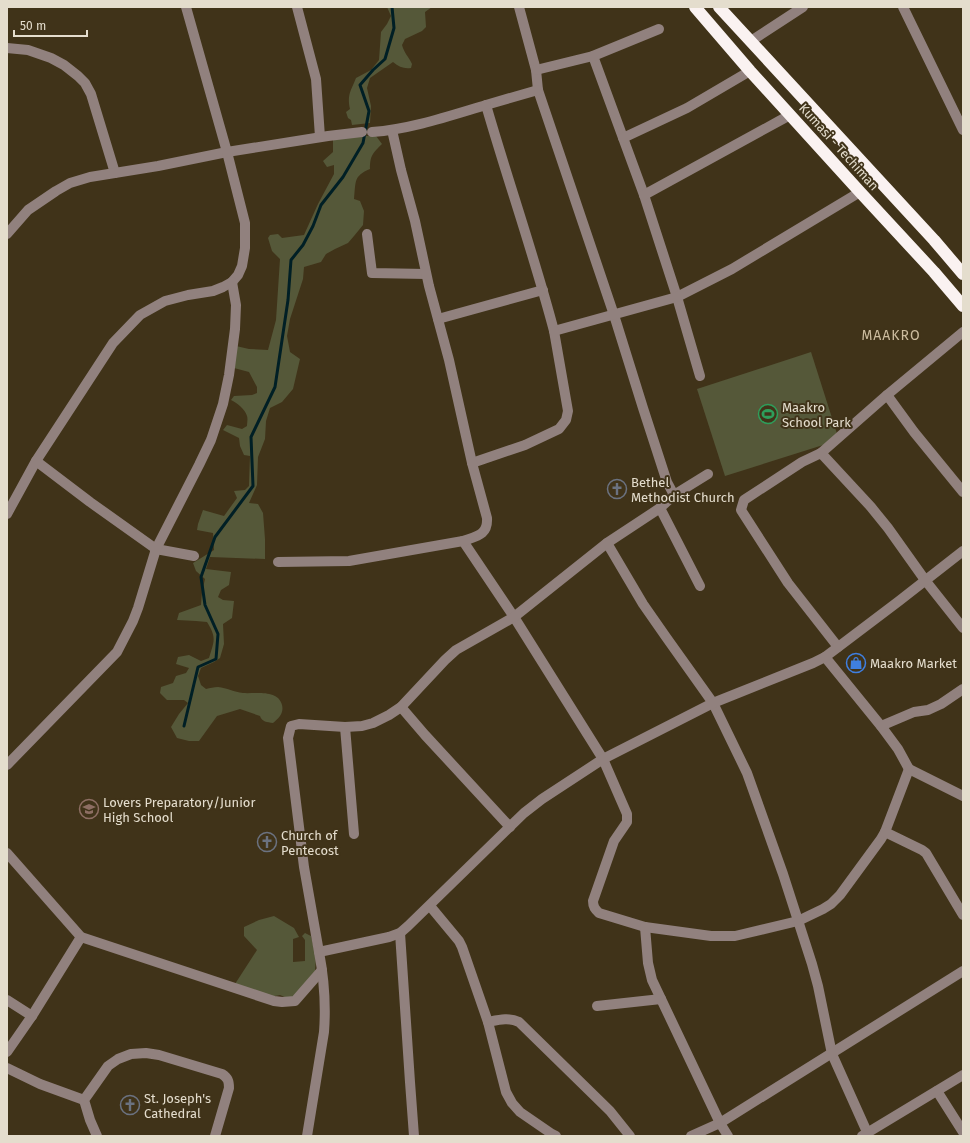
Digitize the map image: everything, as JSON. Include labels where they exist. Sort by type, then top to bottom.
[{"type":"highway","name":"Kumasi - Techiman","points":[[694,7],[963,306]]},
{"type":"highway","points":[[719,7],[929,235],[963,274]]},
{"type":"street","points":[[7,514],[36,461],[113,343],[140,315],[165,301],[223,288],[232,282],[238,275],[242,266],[245,248],[245,223],[227,152],[186,7]]},
{"type":"street","points":[[297,7],[316,79],[320,137]]},
{"type":"street","points":[[519,7],[536,70],[538,90],[614,315],[643,408],[668,482],[674,495]]},
{"type":"street","points":[[751,41],[803,7]]},
{"type":"street","points":[[902,7],[963,130]]},
{"type":"street","points":[[536,70],[593,56],[659,29]]},
{"type":"street","points":[[7,48],[28,50],[51,58],[64,65],[85,84],[91,94],[115,173]]},
{"type":"street","points":[[593,56],[644,195],[677,297],[700,376]]},
{"type":"street","points":[[623,138],[687,108],[750,71]]},
{"type":"street","points":[[372,132],[392,130],[431,122],[538,90]]},
{"type":"street","points":[[472,463],[525,445],[559,429],[566,420],[568,410],[554,331],[543,290],[503,165],[486,105]]},
{"type":"street","points":[[644,195],[790,115]]},
{"type":"street","points":[[278,562],[349,561],[463,541],[485,531],[488,523],[472,463],[449,360],[426,274],[415,221],[392,130]]},
{"type":"street","points":[[7,234],[28,210],[70,183],[90,177],[227,152],[320,137],[362,132]]},
{"type":"street","points":[[554,331],[677,297],[732,269],[860,192]]},
{"type":"street","points":[[367,234],[372,273],[426,274]]},
{"type":"street","points":[[7,765],[117,652],[130,626],[138,608],[156,549],[211,440],[223,404],[229,375],[235,329],[236,305],[232,282]]},
{"type":"street","points":[[438,319],[543,290]]},
{"type":"street","points":[[838,647],[788,584],[741,510],[744,500],[802,462],[821,453],[887,395],[963,332]]},
{"type":"street","points":[[887,395],[914,432],[963,492]]},
{"type":"street","points":[[821,453],[871,507],[963,628]]},
{"type":"street","points":[[36,461],[156,549],[194,556]]},
{"type":"street","points":[[307,1136],[325,1018],[322,970],[304,867],[288,738],[291,726],[299,724],[345,727],[362,726],[373,723],[389,715],[401,707],[456,650],[514,617],[607,543],[660,508],[674,495],[708,474]]},
{"type":"street","points":[[660,508],[700,586]]},
{"type":"street","points":[[463,541],[514,617],[603,759],[627,814],[627,822],[614,841],[594,901],[593,905],[599,913],[645,927],[722,937],[735,936],[798,921],[823,909],[831,904],[840,895],[885,832],[909,770]]},
{"type":"street","points":[[607,543],[643,604],[713,703],[747,773],[812,964],[832,1054],[864,1134],[963,1075]]},
{"type":"street","points":[[319,952],[389,936],[400,932],[430,906],[510,826],[542,799],[603,759],[713,703],[813,663],[824,657],[963,551]]},
{"type":"street","points":[[824,657],[881,726],[898,749],[909,770],[963,796]]},
{"type":"street","points":[[881,726],[914,712],[928,710],[941,704],[963,689]]},
{"type":"street","points":[[401,707],[425,735],[510,826]]},
{"type":"street","points":[[345,727],[354,834]]},
{"type":"street","points":[[885,832],[926,853],[963,915]]},
{"type":"street","points":[[7,853],[81,937],[274,1001],[295,1001],[322,970]]},
{"type":"street","points":[[430,906],[459,941],[462,947],[488,1022],[506,1092],[512,1103],[520,1112],[556,1136]]},
{"type":"street","points":[[645,927],[650,972],[661,1000],[720,1123],[728,1136]]},
{"type":"street","points":[[400,932],[414,1136]]},
{"type":"street","points":[[7,1052],[32,1016],[81,937]]},
{"type":"street","points":[[692,1136],[720,1123],[963,971]]},
{"type":"street","points":[[7,1000],[32,1016]]},
{"type":"street","points":[[597,1006],[661,1000]]},
{"type":"street","points":[[488,1022],[508,1019],[514,1019],[519,1022],[610,1111],[630,1136]]},
{"type":"street","points":[[84,1100],[108,1066],[118,1059],[131,1054],[146,1053],[159,1055],[222,1074],[227,1077],[229,1088],[215,1136]]},
{"type":"street","points":[[7,1068],[40,1084],[84,1100]]},
{"type":"street","points":[[937,1091],[963,1132]]},
{"type":"street","points":[[84,1100],[97,1136]]},
{"type":"green space","points":[[387,7],[432,7],[425,12],[426,27],[422,31],[405,39],[402,45],[412,64],[411,68],[402,67],[393,62],[370,78],[367,88],[371,106],[370,123],[352,125],[346,112],[350,109],[350,93],[356,78],[371,70],[379,60],[381,32],[391,16]]},
{"type":"green space","points":[[376,136],[382,144],[373,155],[370,169],[358,177],[355,184],[354,199],[360,201],[364,211],[363,225],[348,243],[326,254],[321,262],[304,267],[303,279],[290,319],[287,336],[290,352],[300,359],[293,389],[282,402],[270,408],[266,421],[265,439],[258,457],[257,485],[249,503],[258,504],[263,513],[265,559],[210,557],[206,569],[231,572],[229,585],[221,590],[218,597],[223,600],[234,601],[232,618],[223,624],[224,644],[220,658],[201,668],[198,676],[201,685],[206,689],[218,687],[243,693],[271,694],[280,700],[282,705],[282,713],[273,723],[265,721],[260,716],[240,709],[217,716],[199,741],[189,741],[177,738],[171,727],[188,703],[184,700],[167,700],[160,693],[161,687],[173,683],[176,676],[186,673],[189,668],[176,664],[178,657],[189,655],[201,661],[209,658],[214,640],[207,622],[177,620],[179,613],[201,605],[205,579],[196,571],[193,563],[214,550],[213,533],[197,530],[198,524],[203,510],[224,516],[237,498],[234,491],[245,490],[249,486],[250,456],[244,455],[240,446],[239,438],[223,430],[227,425],[242,429],[247,426],[246,413],[231,400],[234,396],[252,395],[257,393],[257,387],[249,372],[234,368],[236,346],[249,349],[268,350],[276,320],[280,259],[272,251],[268,238],[270,235],[278,234],[282,238],[304,235],[334,174],[334,165],[327,167],[323,161],[333,152],[333,138]]},
{"type":"green space","name":"Maakro School Park","points":[[811,352],[839,440],[725,476],[697,389]]},
{"type":"green space","points":[[274,916],[294,928],[299,937],[293,939],[293,962],[305,961],[305,940],[302,936],[305,933],[311,936],[316,958],[315,971],[294,997],[287,998],[280,995],[270,997],[235,984],[257,950],[244,936],[244,927],[259,920]]},
{"type":"waterway","points":[[184,726],[198,667],[216,659],[218,634],[205,605],[201,577],[215,537],[253,486],[251,437],[275,387],[288,300],[291,260],[303,245],[313,226],[321,205],[343,177],[363,143],[369,111],[360,85],[385,59],[394,28],[392,7]]},
{"type":"place","name":"Maakro School Park","points":[[768,414]]},
{"type":"place","name":"Bethel Methodist Church","points":[[617,489]]},
{"type":"place","name":"Maakro Market","points":[[856,663]]},
{"type":"place","name":"Lovers Preparatory/Junior High School","points":[[89,809]]},
{"type":"place","name":"Church of Pentecost","points":[[267,842]]},
{"type":"place","name":"St. Joseph's Cathedral","points":[[130,1105]]},
{"type":"district","name":"MAAKRO","points":[[891,335]]}]
